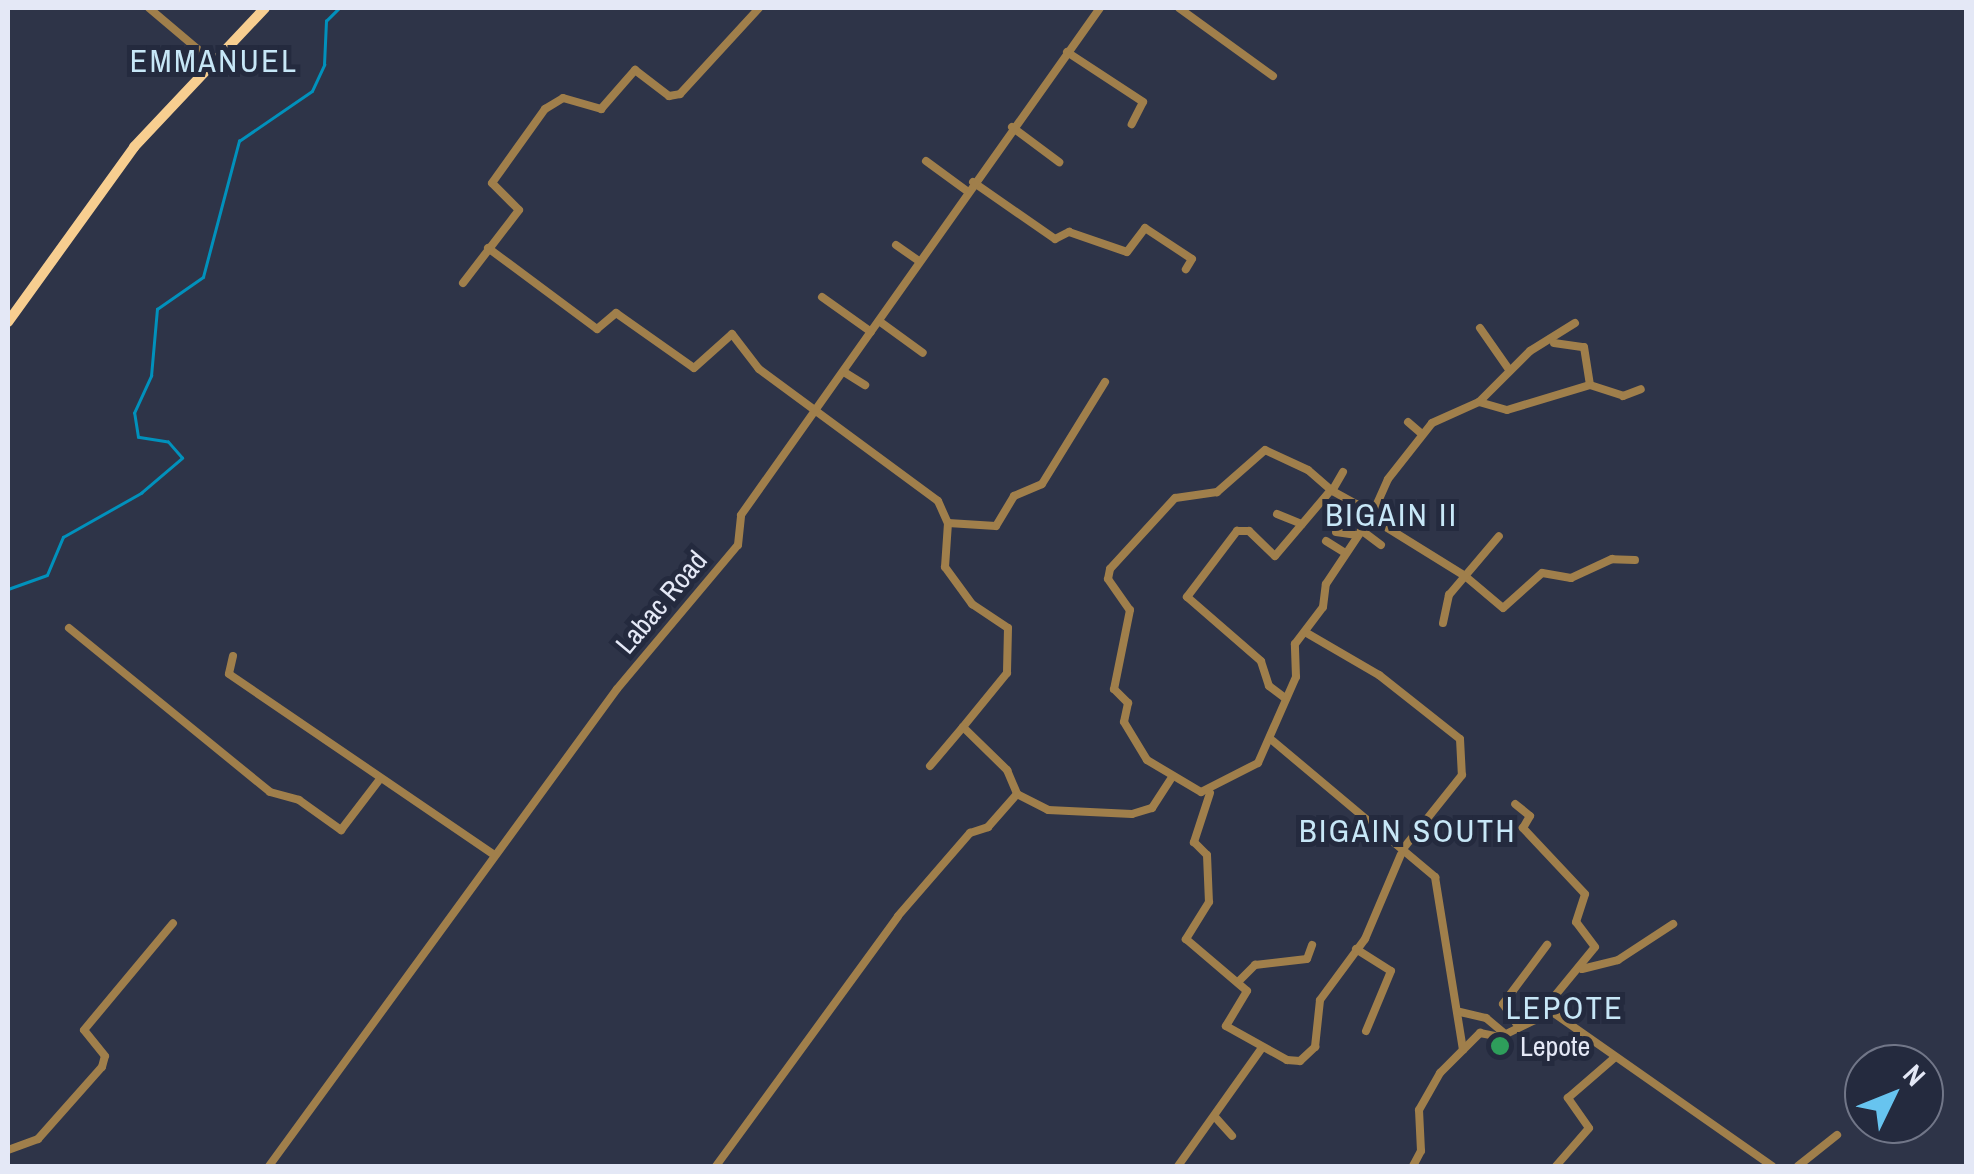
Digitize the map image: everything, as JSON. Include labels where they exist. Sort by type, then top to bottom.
[{"type":"main road","points":[[8,322],[134,147],[265,8]]},
{"type":"street","points":[[148,8],[214,62]]},
{"type":"street","points":[[462,283],[519,208],[492,182],[546,110],[563,98],[601,109],[635,70],[668,96],[680,94],[759,8]]},
{"type":"street","name":"Labac Road","points":[[269,1166],[642,656],[738,545],[742,515],[1012,126],[1100,8]]},
{"type":"street","points":[[1179,8],[1273,76]]},
{"type":"street","points":[[1067,52],[1143,102],[1132,124]]},
{"type":"street","points":[[1012,126],[1059,162]]},
{"type":"street","points":[[926,160],[1055,238],[1069,232],[1127,252],[1144,228],[1192,260],[1186,268]]},
{"type":"street","points":[[896,245],[919,261]]},
{"type":"street","points":[[488,248],[597,329],[616,312],[694,368],[732,334],[759,369],[932,495],[948,523],[945,566],[972,604],[1006,624],[1010,642],[1004,681],[930,766]]},
{"type":"street","points":[[822,297],[871,332]]},
{"type":"street","points":[[879,321],[923,353]]},
{"type":"street","points":[[1554,343],[1575,323]]},
{"type":"street","points":[[1480,328],[1510,371]]},
{"type":"street","points":[[1305,632],[1379,674],[1460,740],[1462,775],[1402,852],[1356,950],[1320,1000],[1310,1054],[1294,1062],[1261,1049],[1226,1026],[1248,995],[1186,938],[1209,902],[1207,855],[1194,842],[1210,793],[1242,765],[1258,763],[1272,741],[1296,677],[1293,647],[1305,632],[1345,553],[1421,436],[1480,402],[1534,348],[1554,343],[1584,348],[1590,385]]},
{"type":"street","points":[[844,372],[865,385]]},
{"type":"street","points":[[948,523],[996,526],[1014,496],[1042,484],[1105,382]]},
{"type":"street","points":[[1480,402],[1507,410],[1590,385],[1623,396],[1641,389]]},
{"type":"street","points":[[1408,422],[1432,445]]},
{"type":"street","points":[[1210,793],[1171,779],[1132,738],[1124,722],[1128,703],[1114,689],[1130,610],[1107,577],[1114,555],[1142,537],[1175,498],[1218,492],[1264,450],[1466,576],[1504,608],[1542,574],[1571,578],[1612,559],[1634,560]]},
{"type":"street","points":[[1285,698],[1269,686],[1261,661],[1187,596],[1238,531],[1249,531],[1275,556],[1344,472]]},
{"type":"street","points":[[1277,514],[1302,524]]},
{"type":"street","points":[[1336,532],[1359,533],[1381,544]]},
{"type":"street","points":[[1442,623],[1449,595],[1499,536]]},
{"type":"street","points":[[1142,537],[1150,544]]},
{"type":"street","points":[[1326,540],[1345,553]]},
{"type":"street","points":[[69,628],[270,792],[304,802],[341,830],[380,779]]},
{"type":"street","points":[[233,656],[229,674],[494,855]]},
{"type":"street","points":[[963,728],[1007,770],[1016,794],[1048,810],[1132,814],[1152,808],[1171,779]]},
{"type":"street","points":[[1272,741],[1436,879],[1463,1050]]},
{"type":"street","points":[[716,1166],[898,916],[970,832],[988,827],[1016,794]]},
{"type":"street","points":[[1413,1166],[1424,1097],[1483,1032],[1504,1033],[1516,1023],[1548,1009],[1582,969],[1595,944],[1576,922],[1586,898],[1522,828],[1530,816],[1515,804]]},
{"type":"street","points":[[8,1150],[38,1138],[102,1067],[105,1056],[84,1030],[173,923]]},
{"type":"street","points":[[1582,969],[1618,960],[1673,924]]},
{"type":"street","points":[[1238,982],[1255,965],[1307,958],[1312,945]]},
{"type":"street","points":[[1516,1023],[1503,1004],[1547,945]]},
{"type":"street","points":[[1356,950],[1390,971],[1366,1031]]},
{"type":"street","points":[[1548,1009],[1614,1059],[1772,1166]]},
{"type":"street","points":[[1460,1012],[1486,1018],[1504,1033]]},
{"type":"street","points":[[1178,1166],[1216,1118],[1261,1049]]},
{"type":"street","points":[[1556,1166],[1589,1128],[1568,1098],[1614,1059]]},
{"type":"street","points":[[1216,1118],[1232,1136]]},
{"type":"street","points":[[1798,1166],[1836,1134]]},
{"type":"waterway","points":[[8,589],[47,575],[63,537],[141,493],[182,458],[168,442],[138,437],[134,413],[151,376],[157,309],[203,277],[239,141],[312,91],[324,65],[326,21],[339,8]]},
{"type":"place","name":"Lepote","points":[[1500,1046]]},
{"type":"district","name":"EMMANUEL","points":[[214,61]]},
{"type":"district","name":"BIGAIN II","points":[[1392,515]]},
{"type":"district","name":"BIGAIN SOUTH","points":[[1408,831]]},
{"type":"district","name":"LEPOTE","points":[[1565,1008]]}]
